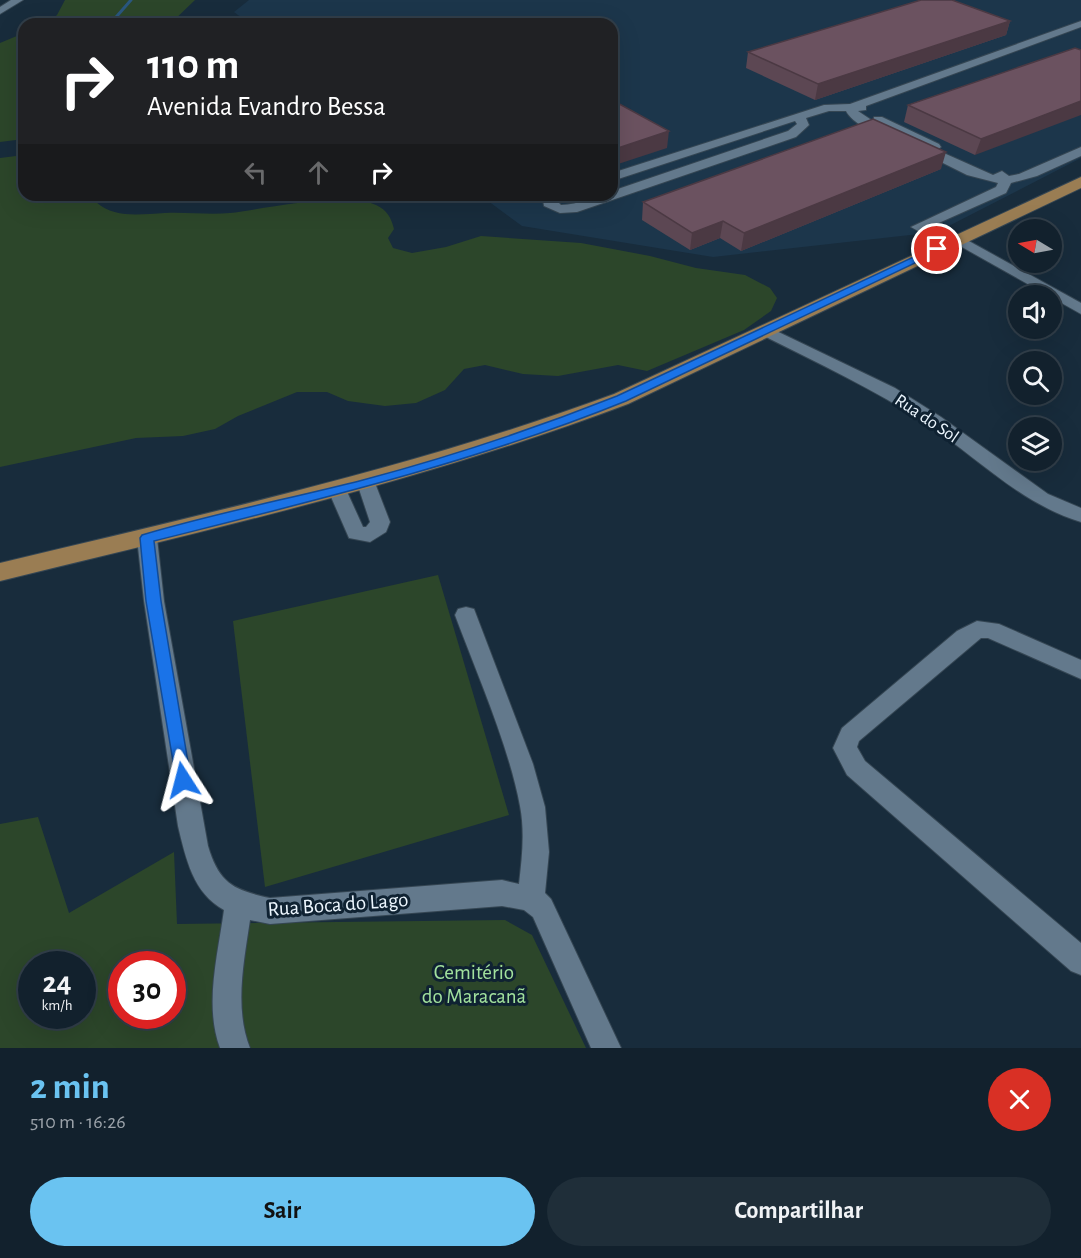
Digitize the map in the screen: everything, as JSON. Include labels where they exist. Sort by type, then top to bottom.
[{"type":"main road","points":[[0,572],[366,483],[502,443],[576,417],[621,399],[1081,182]]},
{"type":"street","points":[[0,11],[18,0]]},
{"type":"street","points":[[850,108],[1081,24]]},
{"type":"street","points":[[618,175],[828,107],[874,109],[1081,35]]},
{"type":"street","points":[[850,108],[855,117],[985,177],[1018,178],[1080,145]]},
{"type":"street","points":[[874,109],[872,114],[875,119],[984,170],[1002,176],[1025,162]]},
{"type":"street","points":[[618,193],[792,134],[803,125],[799,116]]},
{"type":"street","points":[[1058,148],[1080,145]]},
{"type":"street","points":[[918,227],[1001,190],[1005,186],[1002,176]]},
{"type":"street","points":[[550,201],[551,206],[560,209],[572,209],[595,201]]},
{"type":"street","points":[[958,239],[1081,309]]},
{"type":"street","name":"Rua do Sol","points":[[766,331],[910,405],[1041,499],[1081,515]]},
{"type":"street","points":[[338,490],[356,533],[370,535],[379,527],[380,522],[366,483]]},
{"type":"street","points":[[147,538],[169,699],[199,862],[207,880],[238,906],[226,1020],[231,1040],[236,1048]]},
{"type":"street","points":[[466,615],[521,764],[533,807],[536,852],[531,899],[542,908],[606,1048]]},
{"type":"street","points":[[1081,670],[991,630],[977,629],[850,735],[845,748],[856,768],[1081,961]]},
{"type":"street","name":"Rua Boca do Lago","points":[[238,906],[270,911],[502,893],[531,899]]},
{"type":"shaded area","points":[[249,0],[1081,0],[1081,158],[937,232],[713,257],[522,226],[488,201],[618,201],[618,18],[242,18],[234,12]]},
{"type":"green space","points":[[65,0],[195,0],[176,18],[54,18]]},
{"type":"green space","points":[[18,36],[18,140],[0,142],[0,43]]},
{"type":"green space","points":[[18,156],[18,201],[96,201],[103,207],[120,213],[222,214],[314,201],[362,201],[376,205],[388,214],[394,229],[388,238],[393,248],[412,253],[446,247],[481,236],[581,243],[650,256],[696,268],[745,275],[770,288],[777,298],[771,311],[744,330],[647,371],[618,365],[558,376],[523,374],[485,365],[464,369],[445,390],[416,403],[385,406],[348,401],[327,392],[297,392],[238,416],[215,429],[183,436],[136,438],[0,467],[0,158]]},
{"type":"green space","points":[[438,575],[509,815],[265,887],[233,621]]},
{"type":"green space","name":"Cemitério do Maracanã","points":[[38,817],[69,913],[174,852],[177,924],[505,920],[532,935],[586,1048],[0,1048],[0,824]]},
{"type":"building","points":[[921,0],[952,0],[1010,21],[818,84],[748,52]]},
{"type":"building","points":[[1075,48],[1081,50],[1081,101],[981,139],[908,105]]},
{"type":"building","points":[[618,103],[669,131],[618,148]]},
{"type":"building","points":[[873,119],[946,152],[744,233],[723,221],[692,233],[643,202]]},
{"type":"waterway","points":[[115,18],[131,0]]},
{"type":"route","points":[[183,780],[154,601],[147,538],[441,462],[576,417],[621,399],[937,249]]}]
